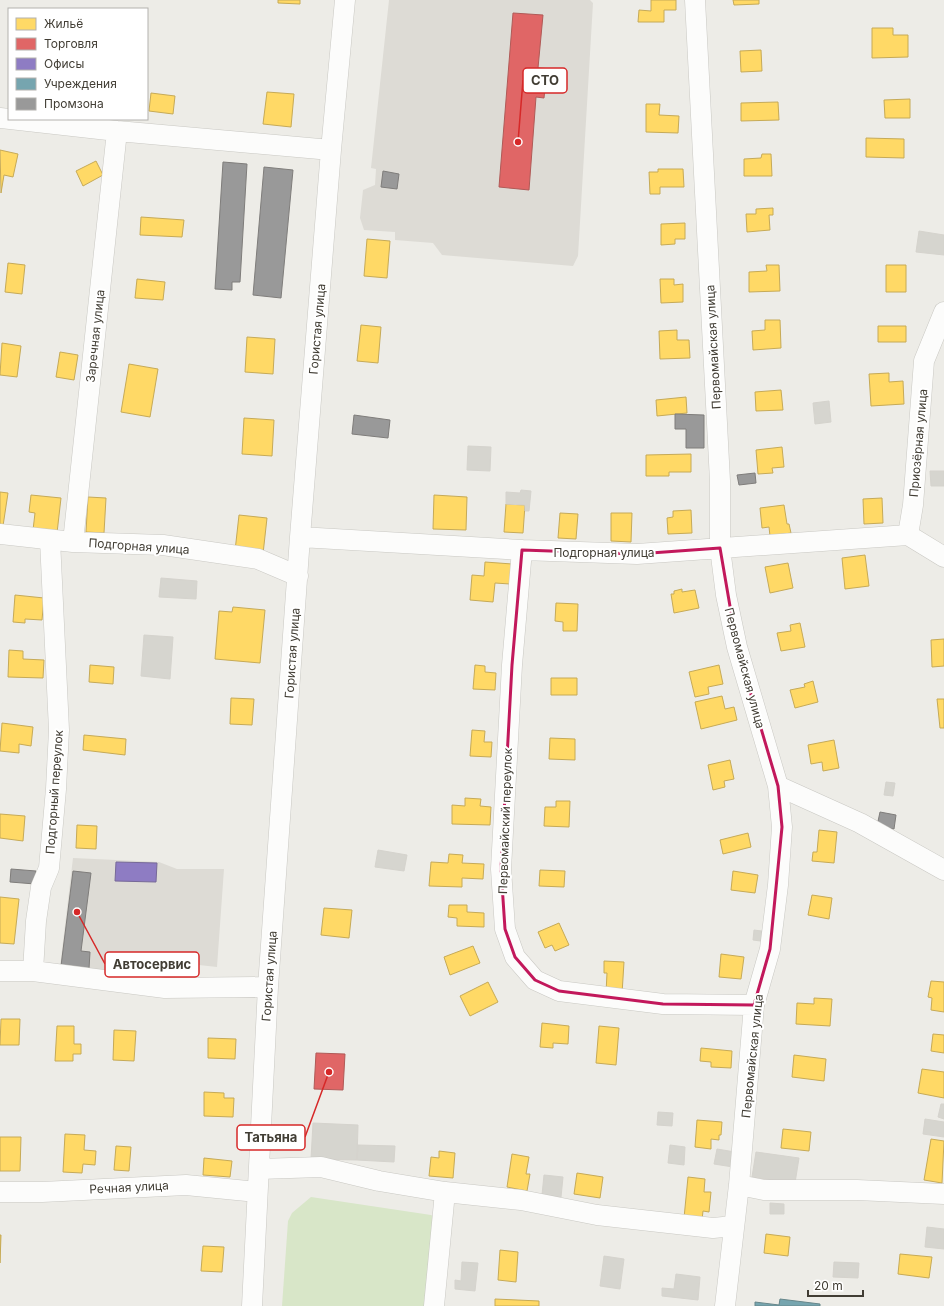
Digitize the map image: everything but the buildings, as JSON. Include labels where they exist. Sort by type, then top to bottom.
[{"type":"street","name":"Гористая улица","points":[[252,1306],[268,987],[300,537],[331,150],[345,0]]},
{"type":"street","name":"Первомайская улица","points":[[695,0],[719,465],[720,548],[726,595],[737,647],[778,786],[782,827],[778,885],[770,949],[754,1005],[739,1185],[725,1306]]},
{"type":"street","points":[[18,120],[116,131],[331,150]]},
{"type":"street","name":"Заречная улица","points":[[73,542],[116,131]]},
{"type":"street","name":"Приозёрная улица","points":[[908,534],[913,505],[924,361],[944,312]]},
{"type":"street","name":"Подгорная улица","points":[[0,534],[73,542],[163,545],[258,559],[298,576]]},
{"type":"street","points":[[908,534],[944,557]]},
{"type":"street","name":"Подгорная улица","points":[[300,537],[522,550],[637,554],[908,534]]},
{"type":"street","name":"Подгорный переулок","points":[[33,971],[36,921],[41,887],[49,868],[56,789],[59,730],[50,540]]},
{"type":"street","name":"Первомайский переулок","points":[[522,550],[512,665],[501,869],[505,929],[515,958],[535,980],[559,991],[663,1004],[754,1005]]},
{"type":"street","points":[[778,786],[860,823],[944,870]]},
{"type":"street","points":[[0,971],[33,971],[165,988],[268,987]]},
{"type":"street","points":[[258,1168],[321,1167],[379,1181],[445,1192],[521,1200],[597,1215],[713,1228],[734,1226]]},
{"type":"street","name":"Речная улица","points":[[0,1192],[42,1192],[186,1185],[257,1192]]},
{"type":"street","points":[[739,1185],[764,1190],[857,1190],[944,1194]]},
{"type":"street","points":[[434,1306],[445,1192]]},
{"type":"highlighted area","points":[[720,548],[737,647],[778,786],[782,827],[770,949],[754,1005],[663,1004],[559,991],[535,980],[515,957],[505,929],[501,869],[512,665],[522,550],[637,554]]},
{"type":"shaded area","points":[[389,0],[590,0],[593,3],[578,256],[573,266],[442,255],[433,243],[395,240],[395,232],[364,230],[360,218],[363,190],[375,185],[376,169],[371,168]]},
{"type":"shaded area","points":[[73,858],[159,862],[177,869],[224,869],[217,967],[181,963],[174,981],[60,967]]},
{"type":"green space","points":[[311,1197],[431,1215],[439,1220],[430,1306],[282,1306],[288,1221],[292,1213]]},
{"type":"place","name":"СТО","points":[[518,142]]},
{"type":"place","name":"Автосервис","points":[[77,912]]},
{"type":"place","name":"Татьяна","points":[[329,1072]]}]
